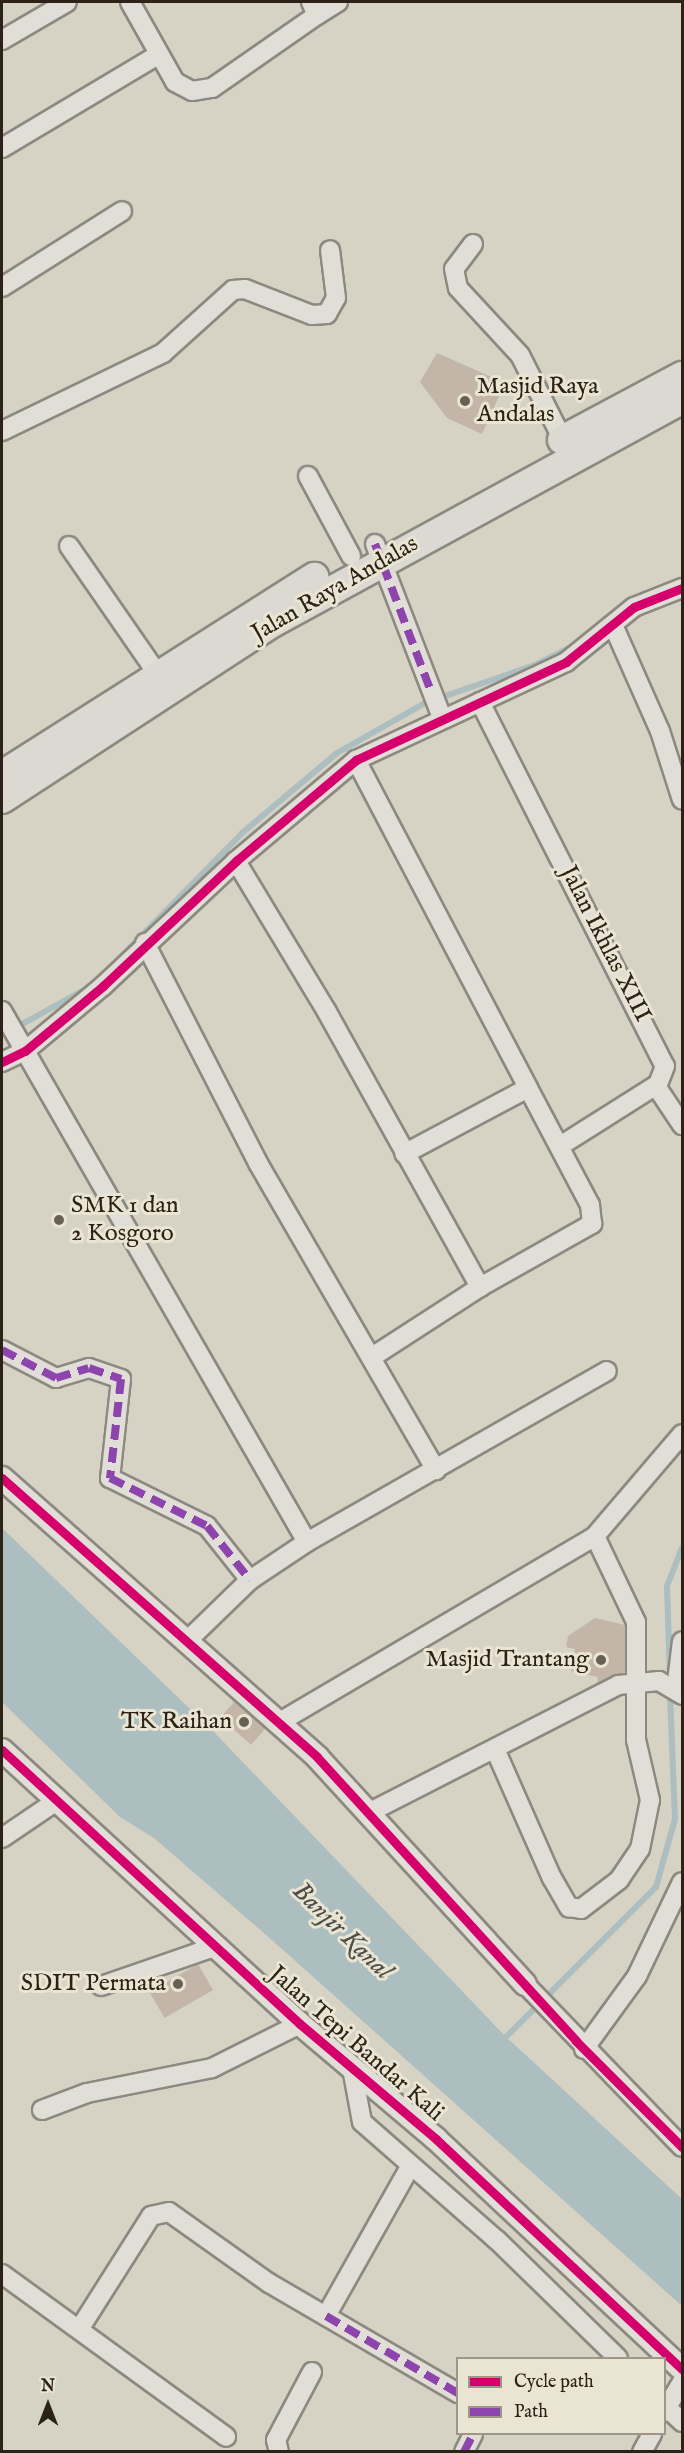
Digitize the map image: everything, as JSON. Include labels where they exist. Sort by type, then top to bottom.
[{"type":"main road","name":"Jalan Raya Andalas","points":[[2,799],[57,751],[156,673],[369,554],[563,440],[682,376]]},
{"type":"main road","name":"Jalan Raya Andalas","points":[[2,775],[57,751],[274,622],[369,554],[682,400]]},
{"type":"street","points":[[2,40],[67,2]]},
{"type":"street","points":[[130,2],[175,82],[202,91],[314,8],[338,2]]},
{"type":"street","points":[[2,148],[158,55]]},
{"type":"street","points":[[2,287],[122,212]]},
{"type":"street","points":[[473,244],[454,269],[458,288],[520,355],[563,440]]},
{"type":"street","points":[[2,431],[163,352],[233,290],[245,289],[312,315],[327,314],[336,298],[330,250]]},
{"type":"street","points":[[308,476],[369,554],[438,707]]},
{"type":"street","points":[[69,546],[156,673]]},
{"type":"street","points":[[2,1062],[103,986],[145,943],[236,861],[356,760],[438,707],[480,702],[574,658],[644,601],[682,588]]},
{"type":"street","points":[[613,625],[660,731],[682,800]]},
{"type":"street","name":"Jalan Ikhlas XIII","points":[[480,702],[662,1055],[664,1072],[656,1086]]},
{"type":"street","points":[[356,760],[593,1212],[592,1224],[480,1287],[372,1357]]},
{"type":"street","points":[[236,861],[327,1012],[480,1287]]},
{"type":"street","points":[[145,943],[258,1163],[436,1470]]},
{"type":"street","points":[[2,1011],[306,1542]]},
{"type":"street","points":[[560,1146],[656,1086],[682,1125]]},
{"type":"street","points":[[404,1154],[528,1088]]},
{"type":"street","points":[[2,1350],[56,1378],[88,1368],[121,1379],[110,1478],[207,1526],[250,1580]]},
{"type":"street","points":[[186,1642],[250,1580],[306,1542],[607,1371]]},
{"type":"street","points":[[278,1723],[595,1536],[682,1434]]},
{"type":"street","points":[[2,1478],[278,1723],[370,1812],[580,2045],[682,2147]]},
{"type":"street","points":[[495,1749],[552,1878],[569,1907],[581,1909],[619,1880],[640,1849],[650,1800],[636,1740],[633,1681],[636,1622],[595,1536]]},
{"type":"street","points":[[370,1812],[633,1681],[672,1689],[682,1641]]},
{"type":"street","name":"Jalan Tepi Bandar Kali","points":[[2,1750],[300,2024],[436,2139],[682,2369]]},
{"type":"street","points":[[2,1838],[58,1800]]},
{"type":"street","points":[[580,2045],[637,1976],[682,1882]]},
{"type":"street","points":[[101,1986],[217,1946]]},
{"type":"street","points":[[42,2110],[87,2094],[212,2068],[300,2024]]},
{"type":"street","points":[[352,2068],[362,2122],[497,2240],[617,2357]]},
{"type":"street","points":[[326,2316],[411,2165]]},
{"type":"street","points":[[80,2328],[151,2216],[163,2212],[326,2316],[456,2392]]},
{"type":"street","points":[[2,2274],[80,2328],[226,2437]]},
{"type":"street","points":[[279,2451],[276,2440],[312,2372]]},
{"type":"street","points":[[682,2382],[666,2408],[682,2422]]},
{"type":"street","points":[[464,2451],[472,2435]]},
{"type":"street","points":[[642,2451],[651,2435]]},
{"type":"water","name":"Banjir Kanal","points":[[2,1528],[213,1731],[506,2037],[682,2199],[682,2306],[273,1941],[154,1838],[120,1817],[2,1702]]},
{"type":"building","name":"Masjid Raya Andalas","points":[[437,353],[505,383],[482,434],[447,418],[420,382]]},
{"type":"building","name":"Masjid Trantang","points":[[595,1618],[625,1625],[625,1672],[597,1683],[598,1677],[571,1671],[575,1649],[566,1647],[568,1636]]},
{"type":"building","name":"TK Raihan","points":[[234,1702],[265,1729],[251,1745],[220,1718]]},
{"type":"building","name":"SDIT Permata","points":[[198,1964],[213,1990],[165,2018],[150,1992]]},
{"type":"waterway","points":[[109,969],[242,833],[337,753],[425,703],[535,665],[573,646]]},
{"type":"waterway","points":[[2,1035],[88,988]]},
{"type":"waterway","points":[[670,1677],[667,1586],[682,1548]]},
{"type":"waterway","points":[[501,2042],[656,1887],[675,1819],[670,1693]]},
{"type":"marked path","points":[[375,544],[432,694]]},
{"type":"marked path","points":[[2,1350],[56,1378],[89,1368],[121,1379],[110,1478],[207,1526],[250,1580]]},
{"type":"marked path","points":[[326,2316],[456,2392]]},
{"type":"marked path","points":[[464,2452],[472,2435]]},
{"type":"cycle path","points":[[2,1062],[25,1051],[103,986],[236,861],[356,760],[566,662],[634,607],[682,588]]},
{"type":"cycle path","points":[[2,1478],[317,1757],[576,2041],[682,2147]]},
{"type":"cycle path","points":[[2,1750],[300,2024],[436,2139],[682,2369]]},
{"type":"place","name":"Masjid Raya Andalas","points":[[465,401]]},
{"type":"place","name":"SMK 1 dan 2 Kosgoro","points":[[59,1220]]},
{"type":"place","name":"Masjid Trantang","points":[[601,1660]]},
{"type":"place","name":"TK Raihan","points":[[244,1722]]},
{"type":"place","name":"SDIT Permata","points":[[178,1984]]}]
